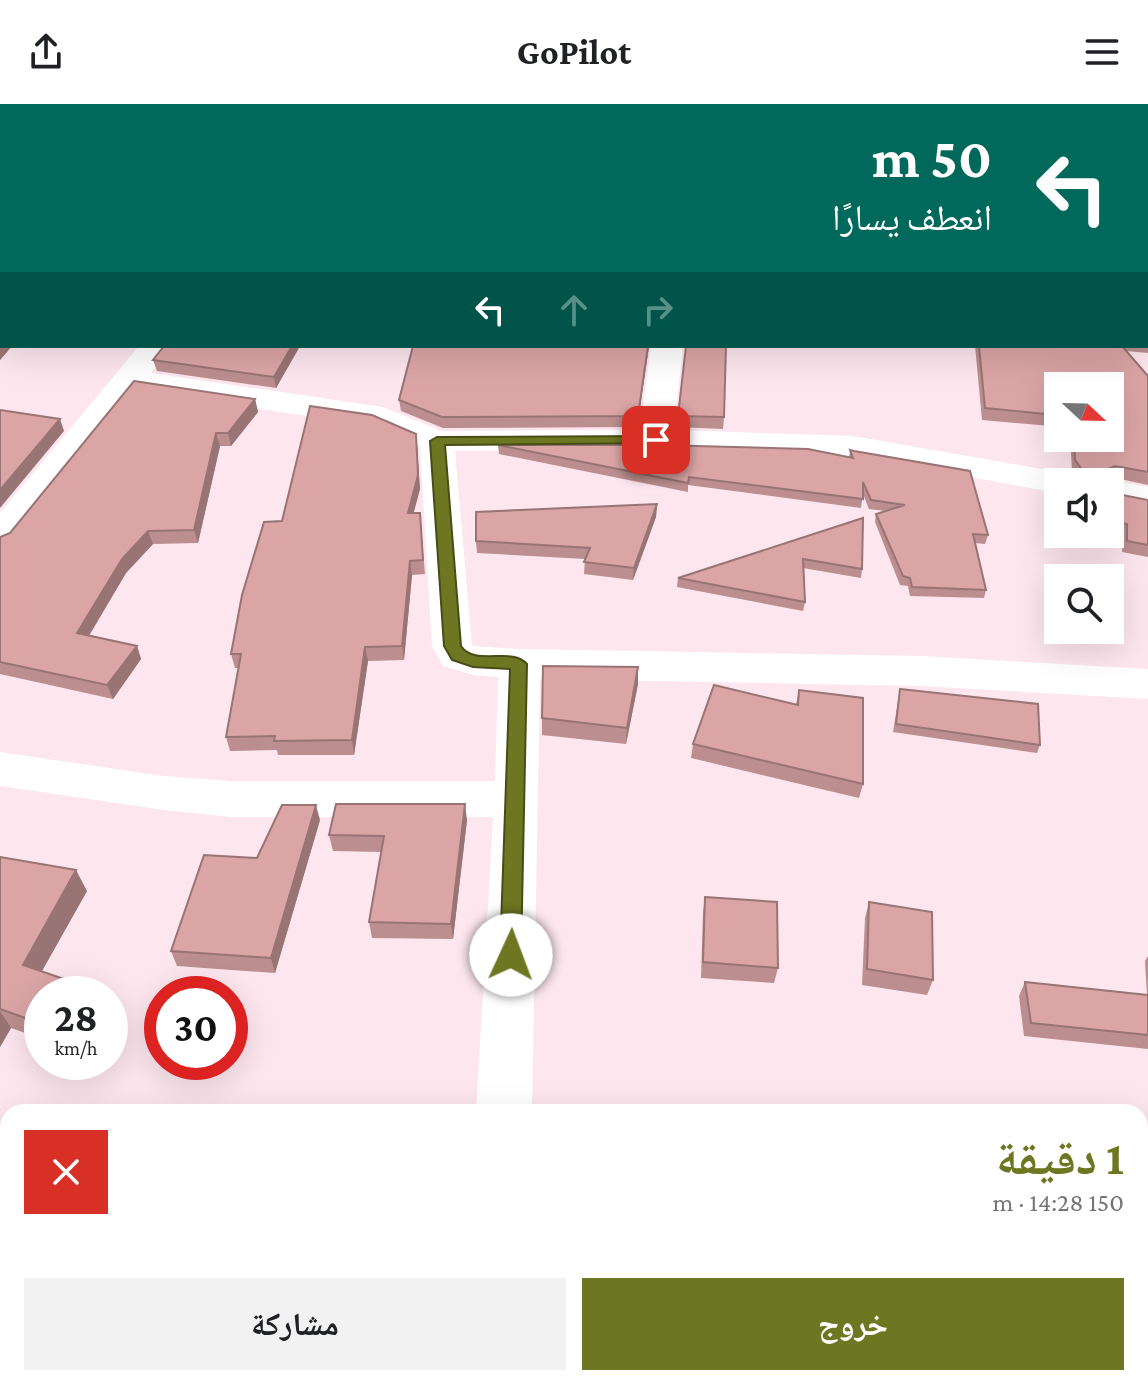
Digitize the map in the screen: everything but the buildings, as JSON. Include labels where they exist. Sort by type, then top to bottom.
[{"type":"street","points":[[0,537],[154,348]]},
{"type":"street","points":[[656,440],[667,348]]},
{"type":"street","points":[[129,380],[383,417],[437,441],[656,440],[853,446],[1044,480]]},
{"type":"street","points":[[437,441],[452,646],[458,656],[473,661],[519,664],[921,671],[1148,684]]},
{"type":"street","points":[[1124,494],[1148,498]]},
{"type":"street","points":[[504,1104],[517,799],[519,664]]},
{"type":"street","points":[[0,769],[164,793],[231,799],[517,799]]},
{"type":"route","points":[[511,955],[519,664],[473,661],[458,656],[452,646],[437,441],[656,440]]}]
